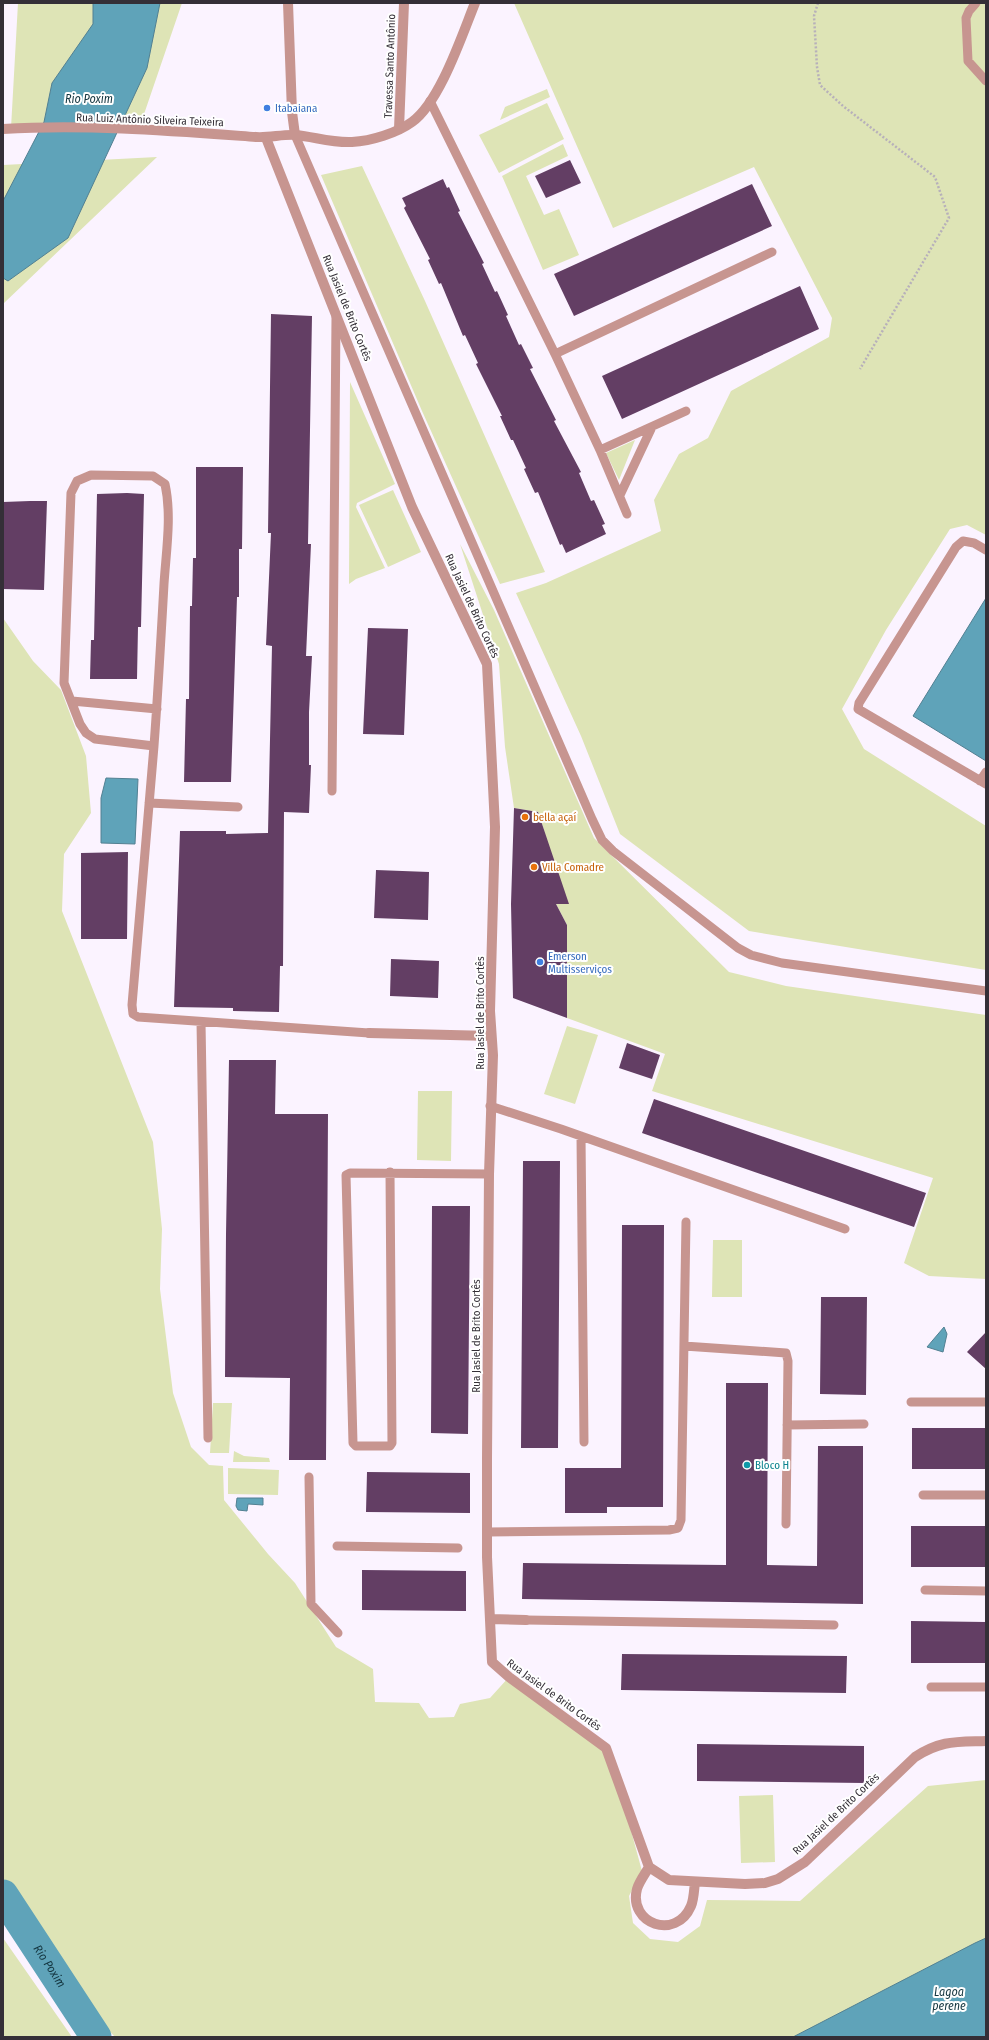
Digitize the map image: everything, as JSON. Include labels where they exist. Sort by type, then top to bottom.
[{"type":"street","points":[[288,3],[292,112],[295,135]]},
{"type":"street","name":"Travessa Santo Antônio","points":[[399,129],[404,3]]},
{"type":"street","name":"Rua Luiz Antônio Silveira Teixeira","points":[[3,129],[147,129],[266,138],[295,135],[322,141],[354,142],[373,138],[399,129],[412,122],[423,112],[451,64],[475,3]]},
{"type":"street","name":"Rua Jasiel de Brito Cortês","points":[[266,138],[412,507],[487,664],[495,827],[491,1036],[492,1082],[490,1106],[489,1174],[488,1532],[490,1654],[494,1665],[606,1748],[649,1867],[669,1880],[745,1884],[765,1883],[778,1879],[805,1862],[915,1757],[927,1749],[938,1744],[986,1741]]},
{"type":"street","points":[[369,1033],[491,1036]]},
{"type":"street","points":[[490,1619],[526,1620]]},
{"type":"street","points":[[649,1867],[637,1889],[637,1907],[647,1921],[664,1927],[681,1921],[691,1906],[695,1882]]},
{"type":"lane","points":[[976,3],[969,11],[966,18],[968,61],[986,82]]},
{"type":"lane","points":[[430,101],[555,354],[600,450],[627,514]]},
{"type":"lane","points":[[295,135],[585,804],[602,840],[626,862],[738,948],[751,955],[782,963],[986,991]]},
{"type":"lane","points":[[555,354],[772,252]]},
{"type":"lane","points":[[332,791],[336,313]]},
{"type":"lane","points":[[600,450],[651,429],[686,412]]},
{"type":"lane","points":[[620,496],[651,429]]},
{"type":"lane","points":[[154,746],[95,739],[86,733],[64,683],[71,493],[77,481],[91,475],[152,476],[165,484],[167,496],[167,544],[157,709],[133,1011],[135,1016],[201,1022],[369,1033]]},
{"type":"lane","points":[[986,550],[968,541],[963,541],[956,547],[859,702],[858,708],[983,783],[986,772]]},
{"type":"lane","points":[[72,701],[157,709]]},
{"type":"lane","points":[[149,803],[238,807]]},
{"type":"lane","points":[[201,1022],[208,1438]]},
{"type":"lane","points":[[490,1106],[581,1136],[845,1229]]},
{"type":"lane","points":[[581,1136],[584,1442]]},
{"type":"lane","points":[[390,1172],[392,1443],[390,1446],[356,1446],[353,1443],[346,1175],[350,1173],[390,1172],[489,1174]]},
{"type":"lane","points":[[488,1532],[669,1530],[678,1528],[681,1520],[686,1222]]},
{"type":"lane","points":[[684,1346],[786,1353],[788,1361],[786,1524]]},
{"type":"lane","points":[[911,1402],[986,1402]]},
{"type":"lane","points":[[787,1425],[864,1424]]},
{"type":"lane","points":[[309,1477],[311,1604],[338,1633]]},
{"type":"lane","points":[[922,1495],[986,1495]]},
{"type":"lane","points":[[337,1546],[458,1548]]},
{"type":"lane","points":[[925,1590],[986,1590]]},
{"type":"lane","points":[[526,1620],[834,1625]]},
{"type":"lane","points":[[931,1686],[986,1687]]},
{"type":"path","points":[[818,3],[814,16],[817,67],[820,85],[843,106],[935,177],[949,218],[860,369]]},
{"type":"green space","points":[[18,3],[182,3],[142,120],[11,128]]},
{"type":"green space","points":[[514,3],[986,3],[986,535],[967,525],[950,529],[886,630],[842,709],[864,749],[986,826],[986,970],[749,931],[620,834],[581,736],[516,593],[546,583],[661,531],[654,500],[679,454],[708,438],[731,391],[829,337],[832,318],[754,167],[613,228]]},
{"type":"green space","points":[[547,89],[550,97],[500,120],[505,107]]},
{"type":"green space","points":[[547,103],[564,139],[499,173],[479,135]]},
{"type":"green space","points":[[563,144],[568,156],[526,176],[544,215],[559,209],[579,255],[543,270],[502,176]]},
{"type":"green space","points":[[157,157],[3,304],[3,165]]},
{"type":"green space","points":[[362,166],[425,301],[545,572],[500,584],[422,411],[321,175]]},
{"type":"green space","points":[[350,382],[395,484],[357,503],[356,507],[385,568],[356,579],[349,584]]},
{"type":"green space","points":[[635,440],[619,480],[606,453]]},
{"type":"green space","points":[[393,490],[421,552],[388,567],[359,505]]},
{"type":"green space","points":[[460,544],[494,610],[594,838],[729,972],[786,986],[986,1015],[986,1279],[929,1276],[904,1263],[933,1178],[652,1091],[665,1054],[567,1018],[567,925],[556,904],[544,830],[538,812],[514,808],[505,747],[499,664]]},
{"type":"green space","points":[[3,618],[33,661],[61,690],[86,756],[91,813],[64,854],[62,911],[153,1142],[162,1229],[160,1289],[173,1393],[191,1447],[209,1465],[223,1466],[224,1500],[268,1554],[295,1583],[336,1647],[373,1669],[375,1702],[419,1703],[429,1718],[454,1717],[460,1704],[490,1698],[509,1677],[595,1738],[612,1761],[642,1871],[629,1896],[633,1923],[650,1939],[678,1942],[700,1926],[707,1900],[800,1901],[928,1786],[986,1780],[986,2037],[115,2037],[3,1919]]},
{"type":"green space","points":[[567,1026],[598,1035],[575,1104],[544,1094]]},
{"type":"green space","points":[[418,1091],[452,1091],[451,1161],[417,1160]]},
{"type":"green space","points":[[713,1240],[742,1240],[742,1297],[712,1297]]},
{"type":"green space","points":[[213,1403],[232,1403],[229,1453],[210,1453]]},
{"type":"green space","points":[[234,1451],[244,1456],[269,1458],[270,1462],[233,1462]]},
{"type":"green space","points":[[228,1468],[279,1470],[278,1495],[228,1494]]},
{"type":"green space","points":[[773,1795],[775,1862],[741,1863],[739,1796]]},
{"type":"green space","points":[[3,1938],[72,2037],[3,2037]]},
{"type":"water","name":"Rio Poxim","points":[[93,3],[160,3],[147,68],[68,238],[8,281],[3,278],[3,201],[44,122],[52,83],[93,24]]},
{"type":"water","points":[[986,598],[986,761],[913,716]]},
{"type":"water","points":[[106,778],[138,779],[135,844],[101,843],[101,798]]},
{"type":"water","points":[[944,1327],[947,1334],[943,1352],[927,1347]]},
{"type":"water","points":[[237,1498],[263,1498],[263,1505],[248,1504],[247,1511],[238,1510],[236,1506]]},
{"type":"water","name":"Lagoa perene","points":[[986,1938],[986,2037],[793,2037],[975,1943]]},
{"type":"building","points":[[570,160],[581,183],[546,198],[535,176]]},
{"type":"building","points":[[443,179],[447,188],[449,187],[460,211],[458,212],[484,263],[482,264],[495,292],[497,291],[508,315],[506,316],[519,345],[521,344],[533,368],[530,369],[556,420],[554,421],[581,472],[579,473],[591,501],[594,500],[605,524],[602,525],[606,534],[566,553],[562,544],[560,545],[538,492],[535,493],[524,469],[526,468],[513,440],[511,440],[500,416],[502,416],[476,364],[478,363],[465,335],[463,336],[441,283],[439,284],[428,260],[430,259],[404,208],[406,206],[402,198]]},
{"type":"building","points":[[752,184],[772,226],[574,316],[554,274]]},
{"type":"building","points":[[800,286],[819,329],[622,419],[602,376]]},
{"type":"building","points":[[271,314],[312,316],[308,544],[311,544],[306,656],[312,656],[309,712],[309,765],[311,765],[309,813],[284,812],[283,966],[280,966],[279,1012],[233,1011],[233,1008],[174,1007],[180,831],[226,831],[226,834],[268,833],[272,646],[266,645],[271,533],[268,533]]},
{"type":"building","points":[[196,467],[243,467],[242,549],[239,549],[239,597],[237,597],[231,782],[184,782],[186,699],[189,699],[190,606],[192,606],[193,558],[196,558]]},
{"type":"building","points":[[97,494],[144,494],[141,627],[138,627],[137,679],[90,679],[91,640],[94,640]]},
{"type":"building","points":[[47,501],[44,590],[3,589],[3,502]]},
{"type":"building","points":[[368,628],[408,629],[404,735],[363,734]]},
{"type":"building","points":[[514,808],[538,812],[569,904],[556,904],[567,925],[567,1018],[513,998],[511,904]]},
{"type":"building","points":[[128,852],[127,939],[81,939],[81,853]]},
{"type":"building","points":[[376,870],[429,872],[428,920],[374,918]]},
{"type":"building","points":[[391,959],[439,961],[438,998],[390,996]]},
{"type":"building","points":[[627,1043],[660,1055],[652,1079],[619,1068]]},
{"type":"building","points":[[229,1060],[276,1060],[275,1114],[328,1114],[326,1460],[289,1460],[290,1378],[225,1377]]},
{"type":"building","points":[[654,1099],[926,1193],[914,1227],[642,1133]]},
{"type":"building","points":[[523,1161],[560,1161],[558,1448],[521,1448]]},
{"type":"building","points":[[432,1206],[470,1206],[468,1434],[431,1433]]},
{"type":"building","points":[[622,1225],[664,1225],[663,1507],[607,1507],[607,1513],[565,1513],[565,1468],[621,1468]]},
{"type":"building","points":[[821,1297],[867,1297],[866,1395],[820,1394]]},
{"type":"building","points":[[986,1332],[986,1369],[967,1352]]},
{"type":"building","points":[[726,1383],[768,1383],[767,1565],[817,1566],[818,1446],[863,1446],[863,1604],[522,1599],[523,1563],[726,1565]]},
{"type":"building","points":[[912,1428],[986,1428],[986,1469],[912,1469]]},
{"type":"building","points":[[367,1472],[470,1473],[470,1513],[366,1512]]},
{"type":"building","points":[[911,1526],[986,1526],[986,1567],[911,1567]]},
{"type":"building","points":[[362,1570],[466,1571],[466,1611],[362,1610]]},
{"type":"building","points":[[911,1621],[986,1622],[986,1663],[911,1663]]},
{"type":"building","points":[[622,1654],[847,1656],[846,1693],[621,1690]]},
{"type":"building","points":[[697,1744],[864,1746],[864,1783],[697,1781]]},
{"type":"waterway","name":"Rio Poxim","points":[[3,1895],[96,2037]]},
{"type":"place","name":"Itabaiana","points":[[267,108]]},
{"type":"place","name":"bella açaí","points":[[525,817]]},
{"type":"place","name":"Villa Comadre","points":[[534,867]]},
{"type":"place","name":"Emerson Multisserviços","points":[[540,962]]},
{"type":"place","name":"Bloco H","points":[[747,1465]]}]
